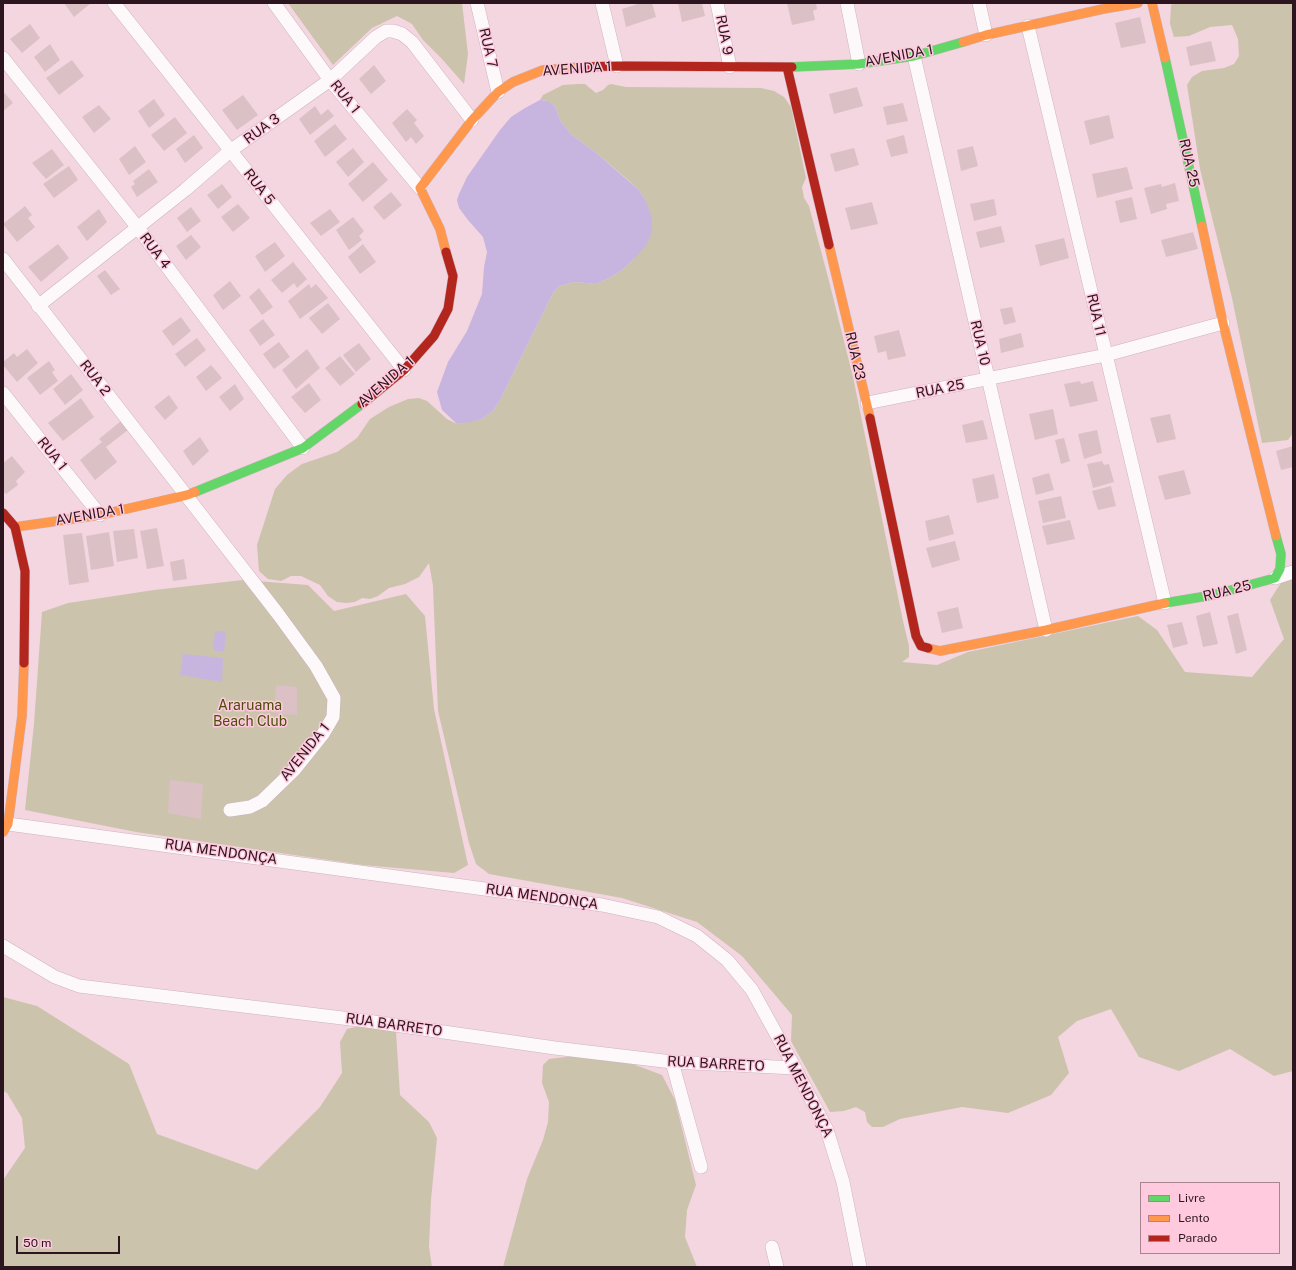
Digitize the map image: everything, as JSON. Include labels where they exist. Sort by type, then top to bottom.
[{"type":"street","name":"RUA 5","points":[[114,3],[404,370]]},
{"type":"street","name":"RUA 1","points":[[274,3],[330,80],[420,188]]},
{"type":"street","name":"RUA 7","points":[[478,3],[498,92]]},
{"type":"street","points":[[602,3],[617,66]]},
{"type":"street","name":"RUA 9","points":[[718,3],[730,67]]},
{"type":"street","points":[[847,3],[859,64]]},
{"type":"street","points":[[979,3],[986,35]]},
{"type":"street","name":"AVENIDA 1","points":[[15,527],[100,515],[187,495],[303,448],[404,370],[434,336],[448,309],[453,276],[440,229],[420,188],[472,120],[498,92],[513,82],[528,75],[543,70],[561,68],[617,66],[787,67],[859,64],[914,56],[986,35],[1028,26],[1102,6],[1138,3]]},
{"type":"street","name":"RUA 25","points":[[921,646],[940,651],[1046,630],[1165,603],[1213,595],[1275,578],[1280,569],[1281,554],[1223,323],[1190,167],[1152,3]]},
{"type":"street","name":"RUA 11","points":[[1028,26],[1165,603]]},
{"type":"street","name":"RUA 3","points":[[38,306],[186,190],[230,151],[330,80],[376,37],[386,31],[393,31],[402,34],[412,42],[472,120]]},
{"type":"street","name":"RUA 10","points":[[914,56],[1046,630]]},
{"type":"street","name":"RUA 4","points":[[3,58],[138,228],[303,448]]},
{"type":"street","name":"RUA 23","points":[[787,67],[866,404],[916,636],[921,646]]},
{"type":"street","name":"RUA 2","points":[[3,259],[38,306],[187,495]]},
{"type":"street","name":"RUA 25","points":[[866,404],[1106,355],[1223,323]]},
{"type":"street","name":"RUA 1","points":[[3,393],[100,515]]},
{"type":"street","name":"AVENIDA 1","points":[[187,495],[316,666],[334,698],[333,717],[323,734],[295,768],[262,801],[250,808],[230,810]]},
{"type":"street","points":[[3,513],[15,527],[25,571],[25,637],[22,716],[5,828]]},
{"type":"street","points":[[1275,578],[1293,572]]},
{"type":"street","name":"RUA MENDONÇA","points":[[5,828],[602,905],[658,917],[697,936],[727,960],[752,990],[827,1130],[842,1182],[860,1267]]},
{"type":"street","name":"RUA BARRETO","points":[[3,946],[55,976],[78,986],[367,1021],[555,1048],[688,1064],[795,1068]]},
{"type":"street","points":[[672,1062],[702,1167]]},
{"type":"street","points":[[772,1247],[777,1267]]},
{"type":"green space","points":[[288,3],[462,3],[468,54],[464,84],[423,40],[412,24],[397,16],[372,28],[333,65]]},
{"type":"green space","points":[[1174,3],[1293,3],[1293,433],[1288,440],[1262,443],[1232,298],[1200,169],[1187,85],[1192,77],[1202,71],[1224,68],[1234,64],[1239,56],[1238,39],[1232,25],[1210,27],[1189,36],[1174,37],[1170,24],[1171,5]]},
{"type":"green space","points":[[585,84],[596,93],[611,84],[626,87],[761,88],[774,91],[784,97],[791,107],[806,178],[802,187],[804,198],[809,206],[853,377],[909,646],[909,657],[902,662],[937,665],[968,652],[1138,616],[1157,630],[1185,672],[1252,677],[1284,639],[1270,600],[1282,581],[1293,579],[1293,1071],[1274,1076],[1230,1049],[1179,1071],[1139,1057],[1111,1009],[1077,1021],[1058,1037],[1069,1073],[1051,1095],[1008,1113],[962,1107],[900,1119],[883,1127],[872,1127],[867,1122],[865,1112],[856,1107],[844,1111],[830,1112],[791,1041],[792,1015],[742,956],[697,922],[622,898],[489,874],[476,864],[469,843],[438,711],[433,586],[429,563],[419,577],[405,584],[389,588],[378,596],[370,599],[362,598],[355,602],[346,603],[337,602],[328,596],[320,585],[301,576],[291,576],[281,581],[268,579],[259,571],[257,545],[275,489],[287,475],[302,464],[337,452],[357,438],[370,419],[389,407],[408,399],[419,398],[427,401],[447,419],[457,424],[482,419],[493,411],[500,400],[553,293],[559,286],[575,282],[596,284],[622,270],[634,259],[646,201],[639,190],[627,179],[572,135],[561,122],[555,106],[548,101],[540,100],[543,95],[563,85]]},
{"type":"green space","name":"Araruama Beach Club","points":[[243,580],[308,585],[334,611],[406,594],[425,616],[434,709],[468,865],[454,873],[363,865],[136,832],[25,810],[34,724],[42,612],[68,603],[154,590]]},
{"type":"green space","points":[[3,997],[37,1006],[129,1064],[157,1134],[257,1170],[320,1107],[342,1073],[340,1042],[347,1029],[365,1025],[383,1027],[396,1032],[400,1095],[429,1122],[437,1138],[431,1200],[429,1247],[432,1267],[3,1267],[3,1180],[25,1148],[22,1118],[7,1093],[3,1091]]},
{"type":"green space","points":[[581,1055],[622,1060],[662,1075],[675,1100],[696,1185],[687,1210],[685,1237],[697,1267],[503,1267],[527,1179],[543,1140],[548,1122],[549,1102],[542,1083],[543,1065],[549,1059]]},
{"type":"shaded area","points":[[540,100],[548,101],[555,106],[561,122],[572,135],[595,152],[639,190],[646,201],[651,215],[652,231],[647,244],[634,259],[622,270],[611,277],[596,284],[575,282],[559,286],[553,293],[500,400],[493,411],[482,419],[457,424],[442,410],[437,392],[448,362],[467,331],[482,294],[484,267],[487,252],[483,237],[459,208],[457,200],[467,177],[500,130],[511,117]]},
{"type":"shaded area","points":[[215,631],[226,632],[224,652],[213,650]]},
{"type":"shaded area","points":[[183,654],[223,658],[222,682],[180,675]]},
{"type":"building","points":[[64,3],[91,3],[74,17]]},
{"type":"building","points":[[641,3],[652,3],[656,17],[626,27],[622,9]]},
{"type":"building","points":[[678,3],[702,3],[705,16],[682,22]]},
{"type":"building","points":[[787,3],[816,3],[817,9],[813,11],[815,20],[792,25]]},
{"type":"building","points":[[1140,17],[1146,43],[1121,48],[1115,23]]},
{"type":"building","points":[[30,24],[40,38],[22,53],[10,39]]},
{"type":"building","points":[[1211,41],[1216,61],[1190,66],[1186,47]]},
{"type":"building","points":[[50,44],[60,60],[45,72],[34,57]]},
{"type":"building","points":[[72,60],[84,76],[59,95],[46,78]]},
{"type":"building","points":[[374,65],[386,81],[371,94],[359,79]]},
{"type":"building","points":[[857,87],[863,106],[834,114],[829,94]]},
{"type":"building","points":[[3,91],[13,103],[3,111]]},
{"type":"building","points":[[243,95],[258,115],[237,130],[222,110]]},
{"type":"building","points":[[154,99],[165,115],[149,128],[138,111]]},
{"type":"building","points":[[903,103],[908,121],[887,125],[883,107]]},
{"type":"building","points":[[99,105],[111,119],[94,133],[82,117]]},
{"type":"building","points":[[315,106],[321,115],[328,109],[334,116],[310,135],[299,119]]},
{"type":"building","points":[[407,109],[417,120],[414,123],[424,136],[416,144],[411,137],[406,142],[392,123]]},
{"type":"building","points":[[1109,115],[1114,138],[1090,145],[1084,121]]},
{"type":"building","points":[[175,117],[187,133],[164,151],[151,135]]},
{"type":"building","points":[[335,124],[347,139],[325,157],[314,141]]},
{"type":"building","points":[[194,135],[203,148],[185,163],[176,149]]},
{"type":"building","points":[[904,135],[908,153],[891,157],[886,140]]},
{"type":"building","points":[[135,146],[146,162],[129,175],[119,159]]},
{"type":"building","points":[[973,146],[978,166],[961,171],[957,150]]},
{"type":"building","points":[[353,148],[364,162],[348,177],[336,162]]},
{"type":"building","points":[[854,148],[859,165],[835,172],[830,154]]},
{"type":"building","points":[[52,149],[64,165],[46,179],[32,163]]},
{"type":"building","points":[[373,162],[388,180],[363,202],[348,184]]},
{"type":"building","points":[[69,166],[78,180],[54,198],[43,184]]},
{"type":"building","points":[[1127,167],[1133,189],[1097,198],[1092,174]]},
{"type":"building","points":[[149,169],[158,182],[137,197],[131,187],[135,184],[133,181]]},
{"type":"building","points":[[1175,183],[1179,201],[1166,204],[1167,209],[1151,214],[1144,188],[1161,184],[1162,187]]},
{"type":"building","points":[[222,184],[232,197],[218,209],[207,195]]},
{"type":"building","points":[[391,192],[402,205],[384,220],[373,207]]},
{"type":"building","points":[[1132,197],[1137,219],[1120,223],[1115,201]]},
{"type":"building","points":[[994,199],[997,215],[974,221],[970,204]]},
{"type":"building","points":[[872,202],[878,224],[851,230],[845,208]]},
{"type":"building","points":[[238,204],[250,218],[233,232],[221,217]]},
{"type":"building","points":[[25,206],[32,215],[28,218],[35,227],[17,242],[3,224]]},
{"type":"building","points":[[191,207],[201,221],[187,232],[177,218]]},
{"type":"building","points":[[99,209],[107,222],[87,241],[77,227]]},
{"type":"building","points":[[330,209],[340,222],[321,236],[310,223]]},
{"type":"building","points":[[353,217],[364,231],[359,236],[362,240],[349,250],[336,230]]},
{"type":"building","points":[[1001,226],[1005,242],[980,248],[976,232]]},
{"type":"building","points":[[1193,232],[1198,249],[1166,257],[1161,240]]},
{"type":"building","points":[[191,235],[201,247],[186,260],[176,246]]},
{"type":"building","points":[[1064,238],[1069,258],[1040,266],[1035,245]]},
{"type":"building","points":[[275,242],[285,256],[265,272],[255,256]]},
{"type":"building","points":[[58,244],[69,258],[41,282],[28,267]]},
{"type":"building","points":[[363,244],[376,262],[360,274],[348,257]]},
{"type":"building","points":[[293,262],[307,279],[297,288],[294,283],[282,293],[271,280]]},
{"type":"building","points":[[105,270],[120,289],[111,295],[97,276]]},
{"type":"building","points":[[230,281],[241,296],[223,310],[213,295]]},
{"type":"building","points":[[309,284],[311,288],[316,284],[328,298],[300,319],[288,301]]},
{"type":"building","points":[[259,288],[273,307],[262,315],[249,297]]},
{"type":"building","points":[[328,303],[340,319],[322,334],[309,318]]},
{"type":"building","points":[[1012,307],[1016,322],[1004,325],[1000,309]]},
{"type":"building","points":[[181,317],[191,331],[173,346],[162,331]]},
{"type":"building","points":[[263,319],[275,335],[260,346],[249,330]]},
{"type":"building","points":[[899,330],[906,356],[888,360],[886,351],[878,353],[874,336]]},
{"type":"building","points":[[1021,333],[1024,347],[1001,353],[999,339]]},
{"type":"building","points":[[197,338],[206,350],[185,367],[175,354]]},
{"type":"building","points":[[279,342],[290,357],[274,369],[263,354]]},
{"type":"building","points":[[359,343],[371,359],[356,372],[343,355]]},
{"type":"building","points":[[27,349],[38,363],[17,382],[3,365],[3,362],[14,353],[17,357]]},
{"type":"building","points":[[307,349],[320,368],[296,389],[282,370]]},
{"type":"building","points":[[340,356],[355,374],[340,386],[325,368]]},
{"type":"building","points":[[49,361],[55,370],[52,372],[58,381],[40,395],[27,378]]},
{"type":"building","points":[[211,365],[222,378],[206,391],[196,377]]},
{"type":"building","points":[[71,374],[83,390],[65,405],[53,389]]},
{"type":"building","points":[[1080,381],[1081,384],[1093,381],[1098,401],[1070,407],[1064,384]]},
{"type":"building","points":[[309,383],[321,400],[305,413],[291,397]]},
{"type":"building","points":[[235,384],[244,399],[230,411],[219,397]]},
{"type":"building","points":[[169,395],[178,408],[165,420],[154,407]]},
{"type":"building","points":[[81,398],[94,417],[63,441],[48,423]]},
{"type":"building","points":[[1053,409],[1058,434],[1035,440],[1029,414]]},
{"type":"building","points":[[1170,414],[1176,439],[1157,443],[1150,418]]},
{"type":"building","points":[[983,420],[988,439],[966,443],[962,425]]},
{"type":"building","points":[[121,421],[128,430],[106,447],[117,462],[95,480],[80,460],[102,442],[99,439]]},
{"type":"building","points":[[1097,430],[1102,453],[1084,459],[1078,434]]},
{"type":"building","points":[[200,437],[209,451],[193,466],[183,451]]},
{"type":"building","points":[[1064,438],[1070,461],[1061,464],[1055,440]]},
{"type":"building","points":[[1293,446],[1293,467],[1281,470],[1276,451]]},
{"type":"building","points":[[12,456],[25,472],[16,481],[18,485],[6,494],[3,491],[3,463]]},
{"type":"building","points":[[1102,461],[1104,465],[1109,464],[1114,482],[1093,488],[1087,464]]},
{"type":"building","points":[[1184,470],[1191,494],[1165,500],[1158,476]]},
{"type":"building","points":[[1049,473],[1054,490],[1036,495],[1032,478]]},
{"type":"building","points":[[994,474],[999,498],[977,503],[972,479]]},
{"type":"building","points":[[1111,486],[1116,506],[1098,510],[1092,491]]},
{"type":"building","points":[[1061,496],[1066,518],[1043,523],[1038,501]]},
{"type":"building","points":[[949,515],[954,534],[929,541],[925,521]]},
{"type":"building","points":[[1070,520],[1075,539],[1047,545],[1042,526]]},
{"type":"building","points":[[157,528],[164,566],[147,569],[140,531]]},
{"type":"building","points":[[134,529],[138,558],[117,562],[113,531]]},
{"type":"building","points":[[109,532],[114,566],[91,570],[86,536]]},
{"type":"building","points":[[82,533],[89,582],[69,585],[63,535]]},
{"type":"building","points":[[955,541],[960,560],[932,568],[926,548]]},
{"type":"building","points":[[184,559],[187,579],[173,581],[170,562]]},
{"type":"building","points":[[958,607],[963,628],[942,633],[937,612]]},
{"type":"building","points":[[1210,612],[1218,644],[1203,647],[1196,616]]},
{"type":"building","points":[[1238,613],[1247,650],[1236,654],[1227,616]]},
{"type":"building","points":[[1182,622],[1188,644],[1173,648],[1167,625]]},
{"type":"building","points":[[276,685],[297,687],[297,715],[274,713]]},
{"type":"building","points":[[170,780],[203,784],[201,819],[168,813]]},
{"type":"traffic: fast","points":[[792,67],[859,64],[914,56],[963,42]]},
{"type":"traffic: fast","points":[[1165,58],[1202,226]]},
{"type":"traffic: fast","points":[[195,492],[303,448],[362,404]]},
{"type":"traffic: fast","points":[[1165,603],[1213,595],[1275,578],[1280,569],[1281,554],[1276,536]]},
{"type":"traffic: slow","points":[[963,42],[986,35],[1103,9],[1138,3]]},
{"type":"traffic: slow","points":[[1152,3],[1165,58]]},
{"type":"traffic: slow","points":[[446,252],[440,229],[420,188],[472,120],[498,92],[513,82],[543,70],[581,67]]},
{"type":"traffic: slow","points":[[1202,226],[1223,323],[1276,536]]},
{"type":"traffic: slow","points":[[829,245],[870,418]]},
{"type":"traffic: slow","points":[[15,527],[100,515],[195,492]]},
{"type":"traffic: slow","points":[[928,648],[940,651],[1046,630],[1165,603]]},
{"type":"traffic: slow","points":[[3,832],[8,824],[22,716],[24,663]]},
{"type":"traffic: jam","points":[[581,67],[792,67]]},
{"type":"traffic: jam","points":[[787,67],[829,245]]},
{"type":"traffic: jam","points":[[362,404],[404,370],[434,336],[448,309],[453,276],[446,252]]},
{"type":"traffic: jam","points":[[870,418],[916,636],[921,646],[928,648]]},
{"type":"traffic: jam","points":[[3,513],[15,527],[25,571],[24,663]]}]
